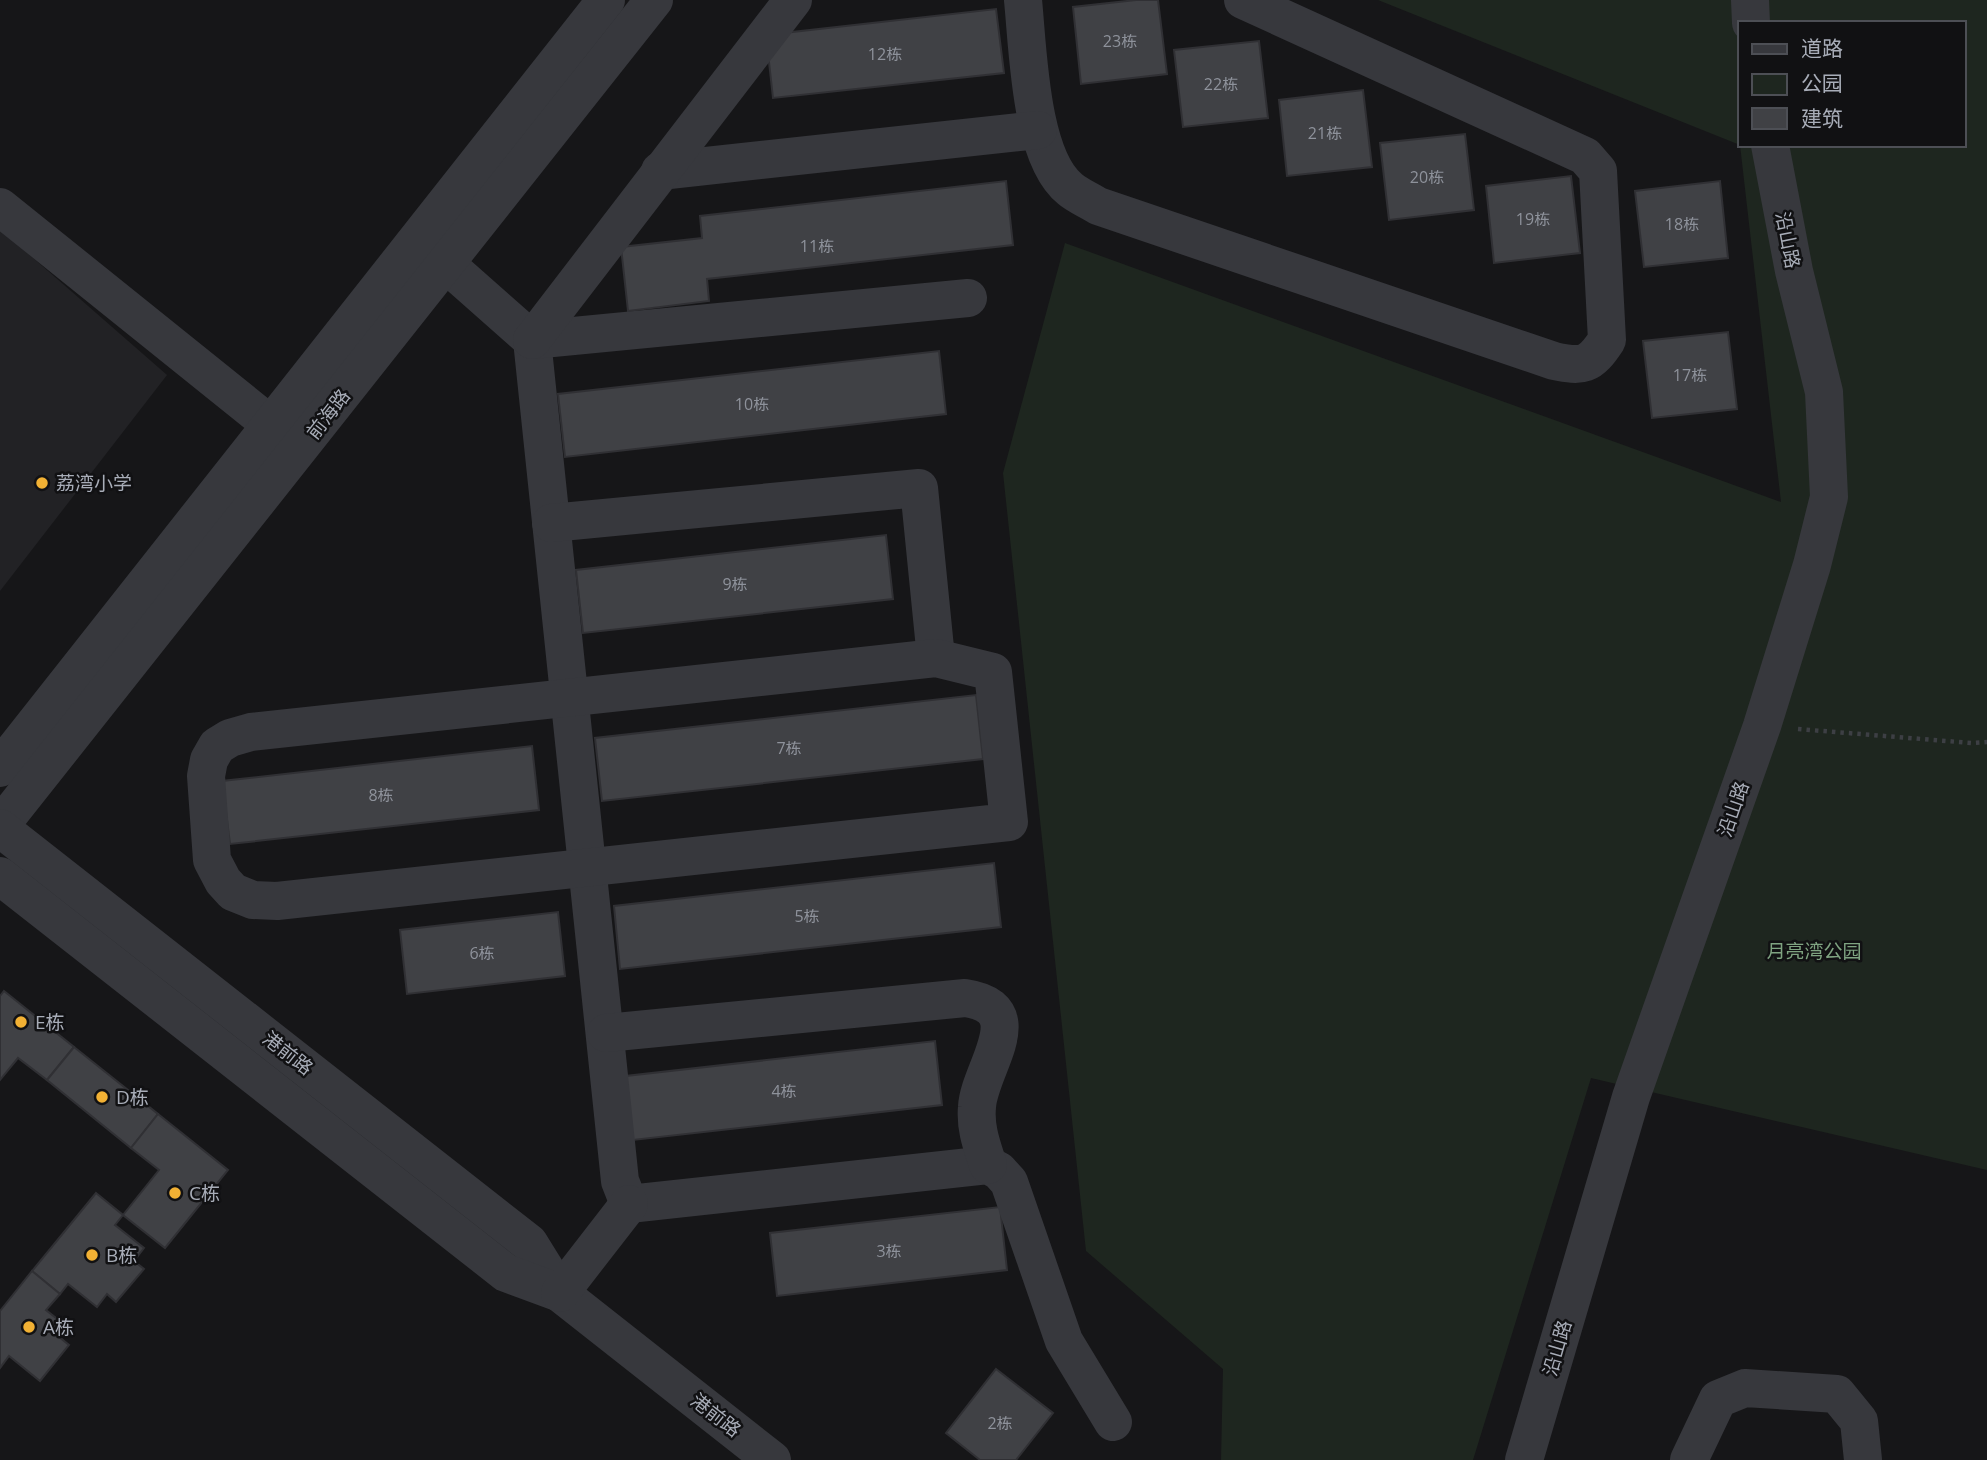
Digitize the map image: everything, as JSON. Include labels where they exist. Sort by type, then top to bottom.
[{"type":"street","name":"前海路","points":[[0,768],[606,0]]},
{"type":"street","name":"前海路","points":[[0,827],[653,0]]},
{"type":"street","points":[[532,340],[793,0]]},
{"type":"street","points":[[1023,0],[1038,130],[1054,167],[1068,188],[1098,206],[1554,361],[1577,365],[1596,358],[1607,340],[1598,170],[1584,156],[1243,0]]},
{"type":"street","points":[[1750,0],[1751,21]]},
{"type":"street","points":[[660,171],[1038,130]]},
{"type":"street","name":"沿山路","points":[[1524,1460],[1630,1097],[1762,726],[1812,565],[1829,497],[1824,392],[1794,271],[1770,147]]},
{"type":"street","points":[[0,206],[271,425]]},
{"type":"street","points":[[446,264],[532,340],[620,1181],[629,1204]]},
{"type":"street","points":[[532,340],[968,298]]},
{"type":"street","points":[[551,523],[919,488],[936,659]]},
{"type":"street","points":[[936,659],[993,672],[1009,822],[277,901],[253,900],[233,892],[223,881],[212,860],[206,776],[209,760],[217,746],[230,737],[251,732],[569,698],[936,659]]},
{"type":"street","name":"港前路","points":[[0,827],[529,1243],[560,1293]]},
{"type":"street","name":"港前路","points":[[0,876],[506,1273],[560,1293],[772,1460]]},
{"type":"street","points":[[606,1033],[965,998],[981,1000],[993,1008],[1000,1023],[998,1044],[976,1105],[977,1128],[988,1165]]},
{"type":"street","points":[[560,1293],[629,1204],[988,1165],[999,1171],[1009,1182],[1064,1341],[1113,1422]]},
{"type":"street","points":[[1689,1460],[1718,1399],[1745,1388],[1837,1394],[1859,1421],[1863,1460]]},
{"type":"path","points":[[1762,726],[1971,743],[1987,742]]},
{"type":"shaded area","name":"荔湾小学","points":[[0,229],[167,375],[0,591]]},
{"type":"green space","name":"月亮湾公园","points":[[1378,0],[1987,0],[1987,1170],[1591,1078],[1473,1460],[1221,1460],[1223,1369],[1086,1251],[1003,473],[1065,243],[1781,502],[1740,147],[1966,147],[1966,21],[1738,21],[1738,144]]},
{"type":"building","points":[[1158,0],[1167,74],[1081,84],[1073,7]]},
{"type":"building","points":[[996,9],[1004,73],[773,98],[766,35]]},
{"type":"building","points":[[1259,41],[1268,118],[1183,127],[1174,50]]},
{"type":"building","points":[[1363,90],[1372,167],[1287,176],[1279,100]]},
{"type":"building","points":[[1465,134],[1474,210],[1389,220],[1380,143]]},
{"type":"building","points":[[1571,176],[1580,253],[1494,263],[1486,186]]},
{"type":"building","points":[[1006,181],[1013,245],[707,279],[709,301],[628,311],[621,247],[702,238],[700,216]]},
{"type":"building","points":[[1720,181],[1728,258],[1644,267],[1635,191]]},
{"type":"building","points":[[1728,332],[1737,409],[1652,418],[1643,341]]},
{"type":"building","points":[[939,351],[946,414],[565,457],[558,394]]},
{"type":"building","points":[[886,535],[893,599],[583,633],[576,570]]},
{"type":"building","points":[[976,695],[983,759],[602,801],[595,738]]},
{"type":"building","points":[[532,746],[539,810],[230,844],[222,781]]},
{"type":"building","points":[[994,863],[1001,927],[620,969],[614,906]]},
{"type":"building","points":[[558,912],[565,976],[407,994],[400,930]]},
{"type":"building","name":"E栋","points":[[4,991],[74,1047],[47,1080],[18,1058],[0,1080],[0,996]]},
{"type":"building","points":[[935,1041],[942,1105],[633,1140],[626,1076]]},
{"type":"building","name":"D栋","points":[[74,1047],[158,1114],[131,1148],[47,1080]]},
{"type":"building","name":"C栋","points":[[158,1114],[228,1170],[165,1248],[123,1215],[159,1170],[131,1148]]},
{"type":"building","name":"B栋","points":[[96,1193],[123,1215],[115,1225],[144,1248],[134,1261],[144,1269],[116,1302],[107,1294],[97,1307],[68,1284],[60,1294],[32,1271]]},
{"type":"building","points":[[1000,1207],[1007,1270],[777,1296],[770,1233]]},
{"type":"building","name":"A栋","points":[[32,1271],[60,1294],[46,1310],[61,1322],[53,1332],[69,1345],[40,1381],[9,1356],[0,1368],[0,1311]]},
{"type":"building","points":[[996,1369],[1053,1413],[1016,1460],[980,1460],[946,1433]]},
{"type":"place","name":"荔湾小学","points":[[42,483]]},
{"type":"place","name":"E栋","points":[[21,1022]]},
{"type":"place","name":"D栋","points":[[102,1097]]},
{"type":"place","name":"C栋","points":[[175,1193]]},
{"type":"place","name":"B栋","points":[[92,1255]]},
{"type":"place","name":"A栋","points":[[29,1327]]}]
